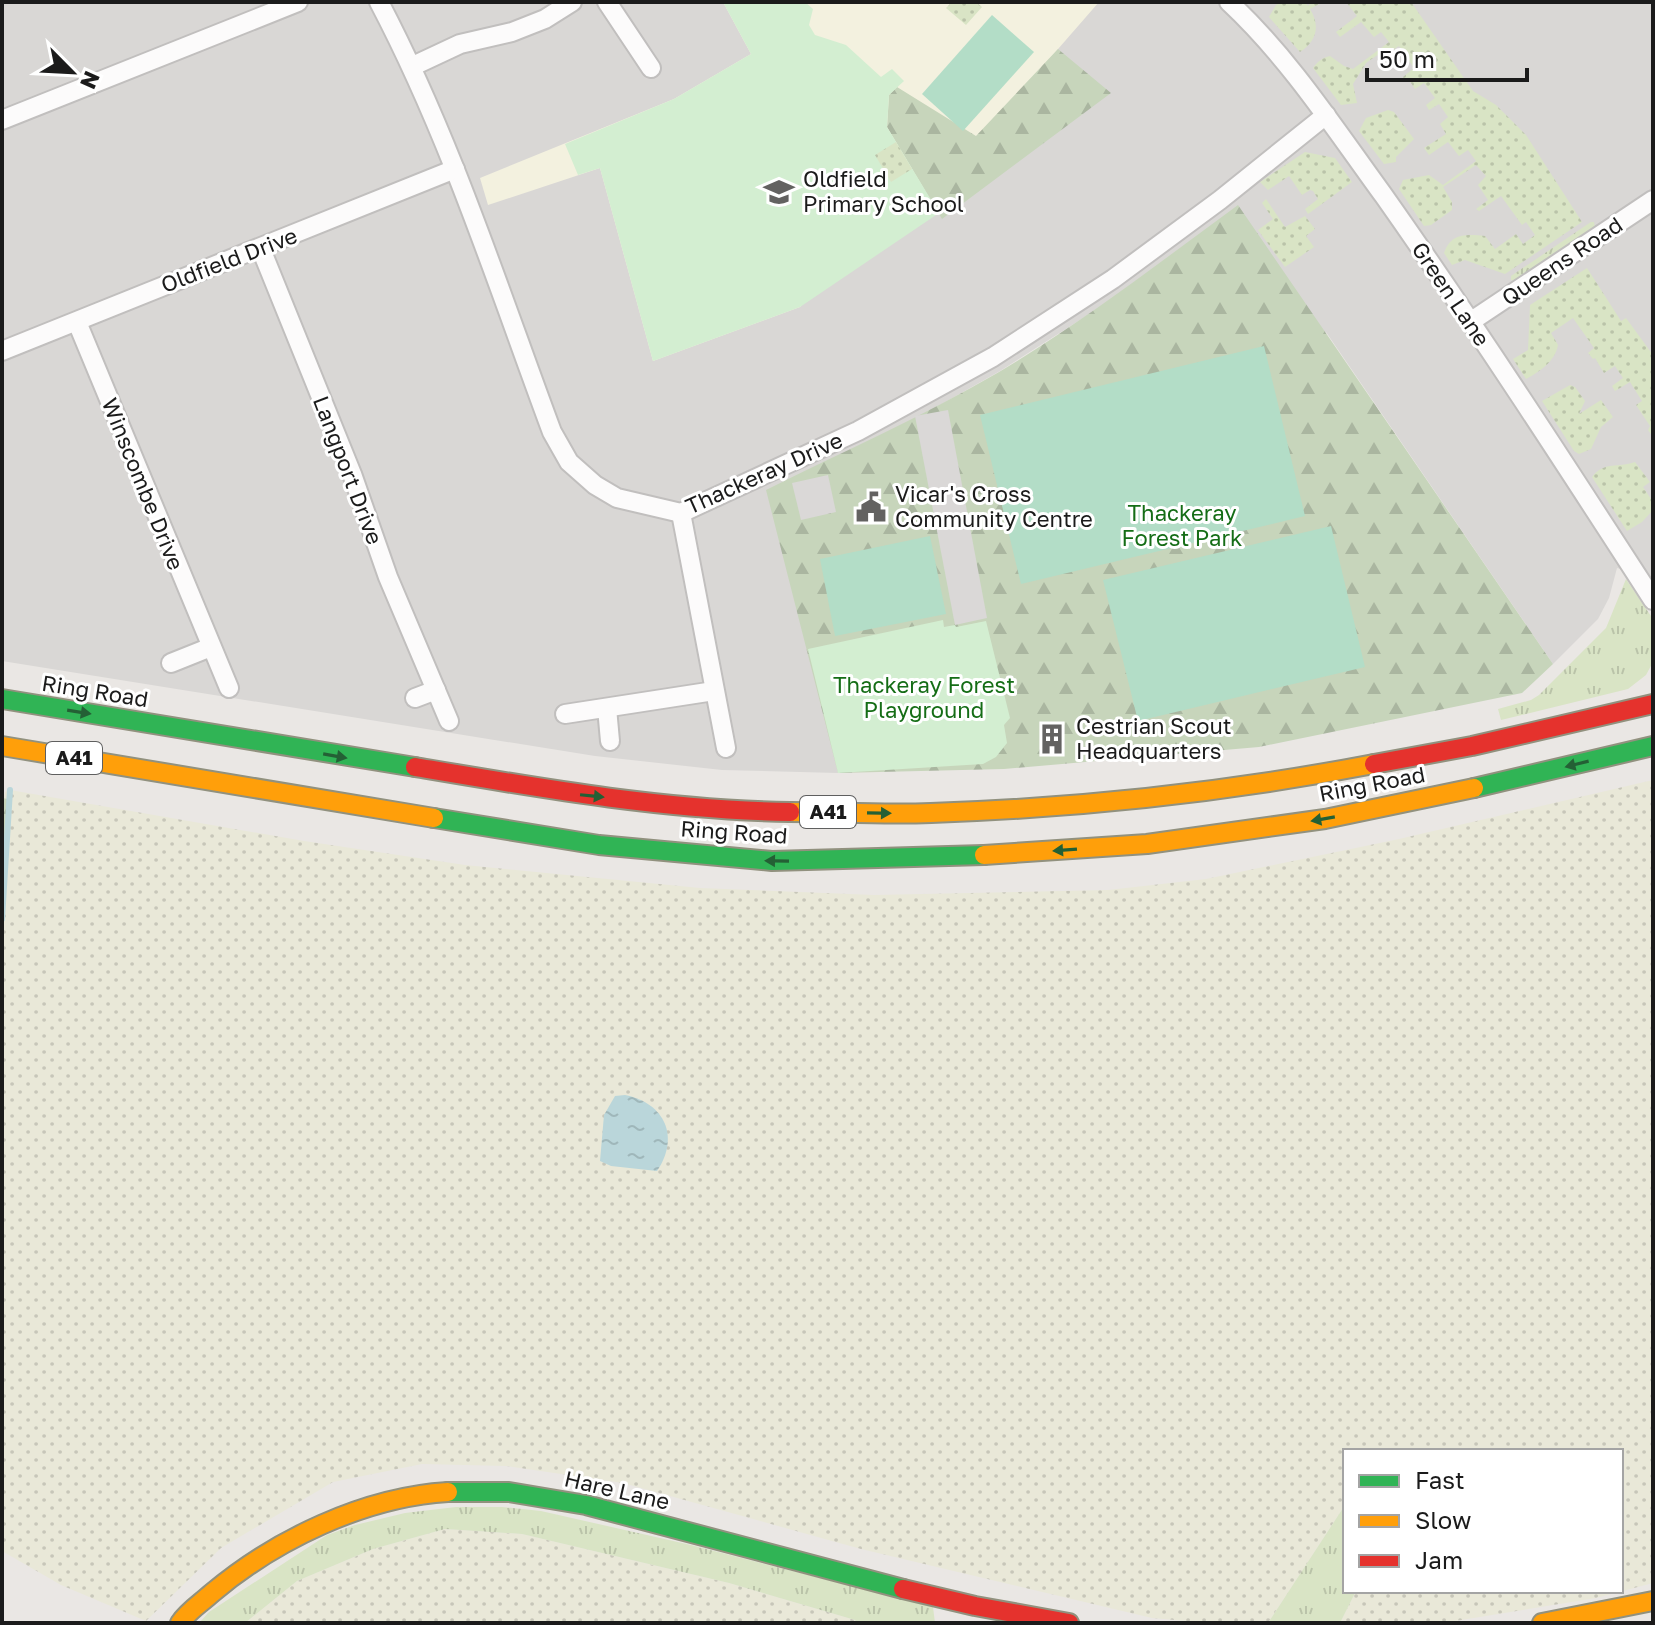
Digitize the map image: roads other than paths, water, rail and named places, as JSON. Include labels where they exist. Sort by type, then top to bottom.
[{"type":"main road","name":"Ring Road","points":[[2,699],[577,794],[740,811],[929,813],[1105,802],[1296,779],[1472,746],[1653,704]]},
{"type":"main road","name":"Ring Road","points":[[2,746],[599,845],[772,861],[960,857],[1147,844],[1325,819],[1516,779],[1653,746]]},
{"type":"main road","name":"Hare Lane","points":[[180,1623],[240,1572],[311,1529],[396,1500],[459,1491],[527,1494],[628,1516],[980,1607],[1069,1623]]},
{"type":"main road","points":[[1542,1623],[1653,1601]]},
{"type":"street","points":[[2,120],[298,2]]},
{"type":"street","name":"Thackeray Drive","points":[[379,2],[413,66],[455,169],[552,432],[569,462],[595,485],[617,498],[681,513],[858,431],[993,357],[1113,279],[1220,200],[1326,115]]},
{"type":"street","points":[[413,66],[460,44],[512,32],[545,19],[572,2]]},
{"type":"street","points":[[607,2],[651,68]]},
{"type":"street","name":"Green Lane","points":[[1229,2],[1275,48],[1326,115],[1470,322],[1653,600]]},
{"type":"street","name":"Oldfield Drive","points":[[2,351],[455,169]]},
{"type":"street","name":"Queens Road","points":[[1470,322],[1653,200]]},
{"type":"street","name":"Langport Drive","points":[[261,249],[352,474],[388,577],[449,721]]},
{"type":"street","name":"Winscombe Drive","points":[[77,322],[229,688]]},
{"type":"street","points":[[681,513],[726,748]]},
{"type":"street","points":[[171,663],[211,647]]},
{"type":"street","points":[[415,698],[436,690]]},
{"type":"street","points":[[565,714],[714,691]]},
{"type":"street","points":[[607,708],[610,741]]},
{"type":"water","points":[[625,1095],[650,1105],[665,1123],[667,1146],[657,1171],[611,1166],[600,1161],[604,1115],[615,1096]]},
{"type":"waterway","points":[[2,919],[10,790]]},
{"type":"place","name":"Oldfield Primary School","points":[[779,192]]},
{"type":"place","name":"Vicar's Cross Community Centre","points":[[871,507]]},
{"type":"place","name":"Cestrian Scout Headquarters","points":[[1052,739]]},
{"type":"park label","name":"Thackeray Forest Park","points":[[1182,526]]},
{"type":"park label","name":"Thackeray Forest Playground","points":[[924,698]]}]
